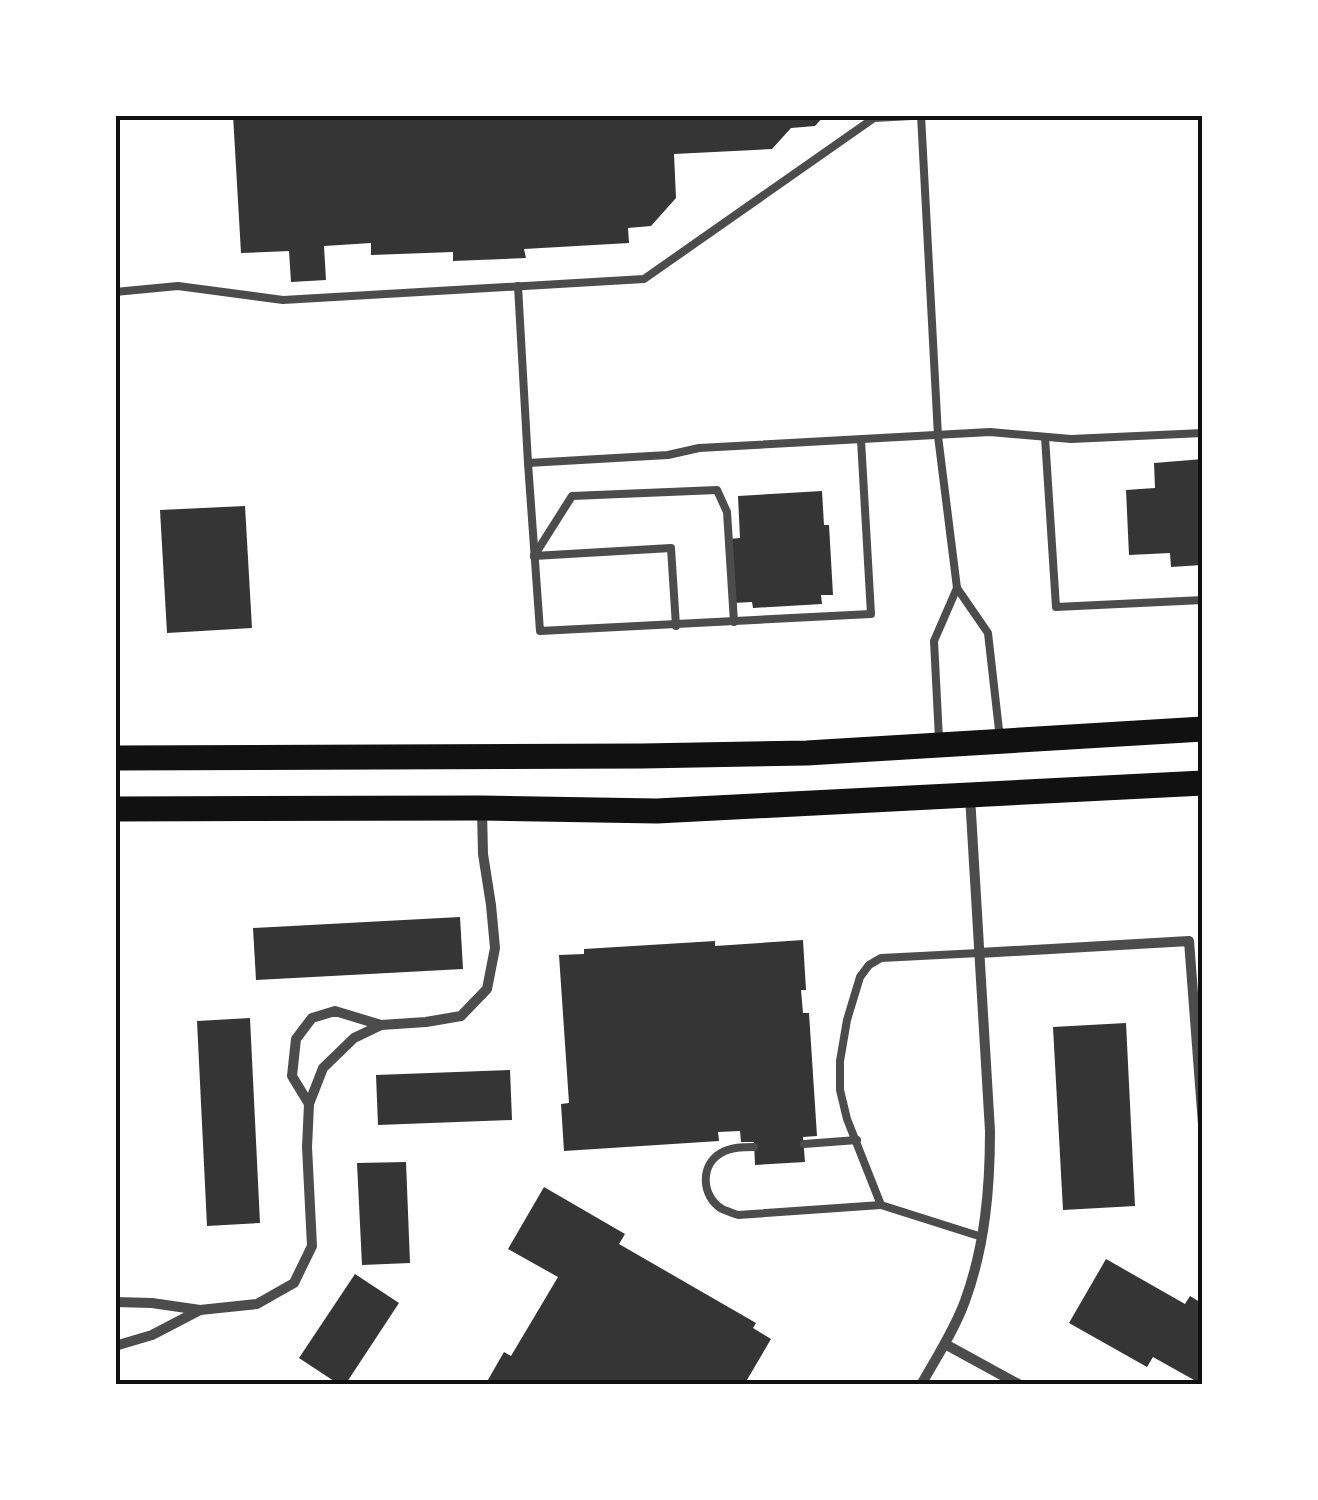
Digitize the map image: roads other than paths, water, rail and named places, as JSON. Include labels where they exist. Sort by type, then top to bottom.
[{"type":"main road","points":[[115,758],[660,756],[807,752],[1203,729]]},
{"type":"main road","points":[[115,809],[657,811],[1203,783]]},
{"type":"street","points":[[921,1385],[964,1302],[982,1237],[990,1183],[970,796]]},
{"type":"street","points":[[309,1104],[292,1076],[296,1039],[312,1018],[335,1011],[380,1025],[461,1016],[486,988],[495,948],[483,854],[482,808]]},
{"type":"street","points":[[979,953],[1188,941],[1203,1124]]},
{"type":"street","points":[[115,1302],[200,1310],[257,1304],[294,1283],[312,1246],[309,1104],[324,1068],[354,1038],[380,1025]]},
{"type":"street","points":[[115,1346],[152,1335],[200,1310]]},
{"type":"street","points":[[945,1344],[1020,1385]]},
{"type":"lane","points":[[115,292],[178,286],[283,300],[644,278],[874,118],[930,115]]},
{"type":"lane","points":[[921,116],[938,436],[957,588],[988,632],[1000,742]]},
{"type":"lane","points":[[518,286],[540,632],[870,614],[862,440]]},
{"type":"lane","points":[[528,463],[668,455],[699,448],[990,432],[1071,439],[1203,433]]},
{"type":"lane","points":[[1045,437],[1056,607],[1203,600]]},
{"type":"lane","points":[[534,556],[572,496],[716,490],[726,512],[734,622]]},
{"type":"lane","points":[[534,556],[672,548],[676,626]]},
{"type":"lane","points":[[940,745],[934,641],[957,588]]},
{"type":"lane","points":[[881,1205],[847,1119],[840,1090],[847,1020],[860,977],[869,964],[880,958],[979,953]]},
{"type":"lane","points":[[804,1144],[857,1140]]},
{"type":"lane","points":[[754,1147],[735,1148],[710,1162],[706,1188],[722,1210],[738,1215],[881,1205],[982,1237]]}]
